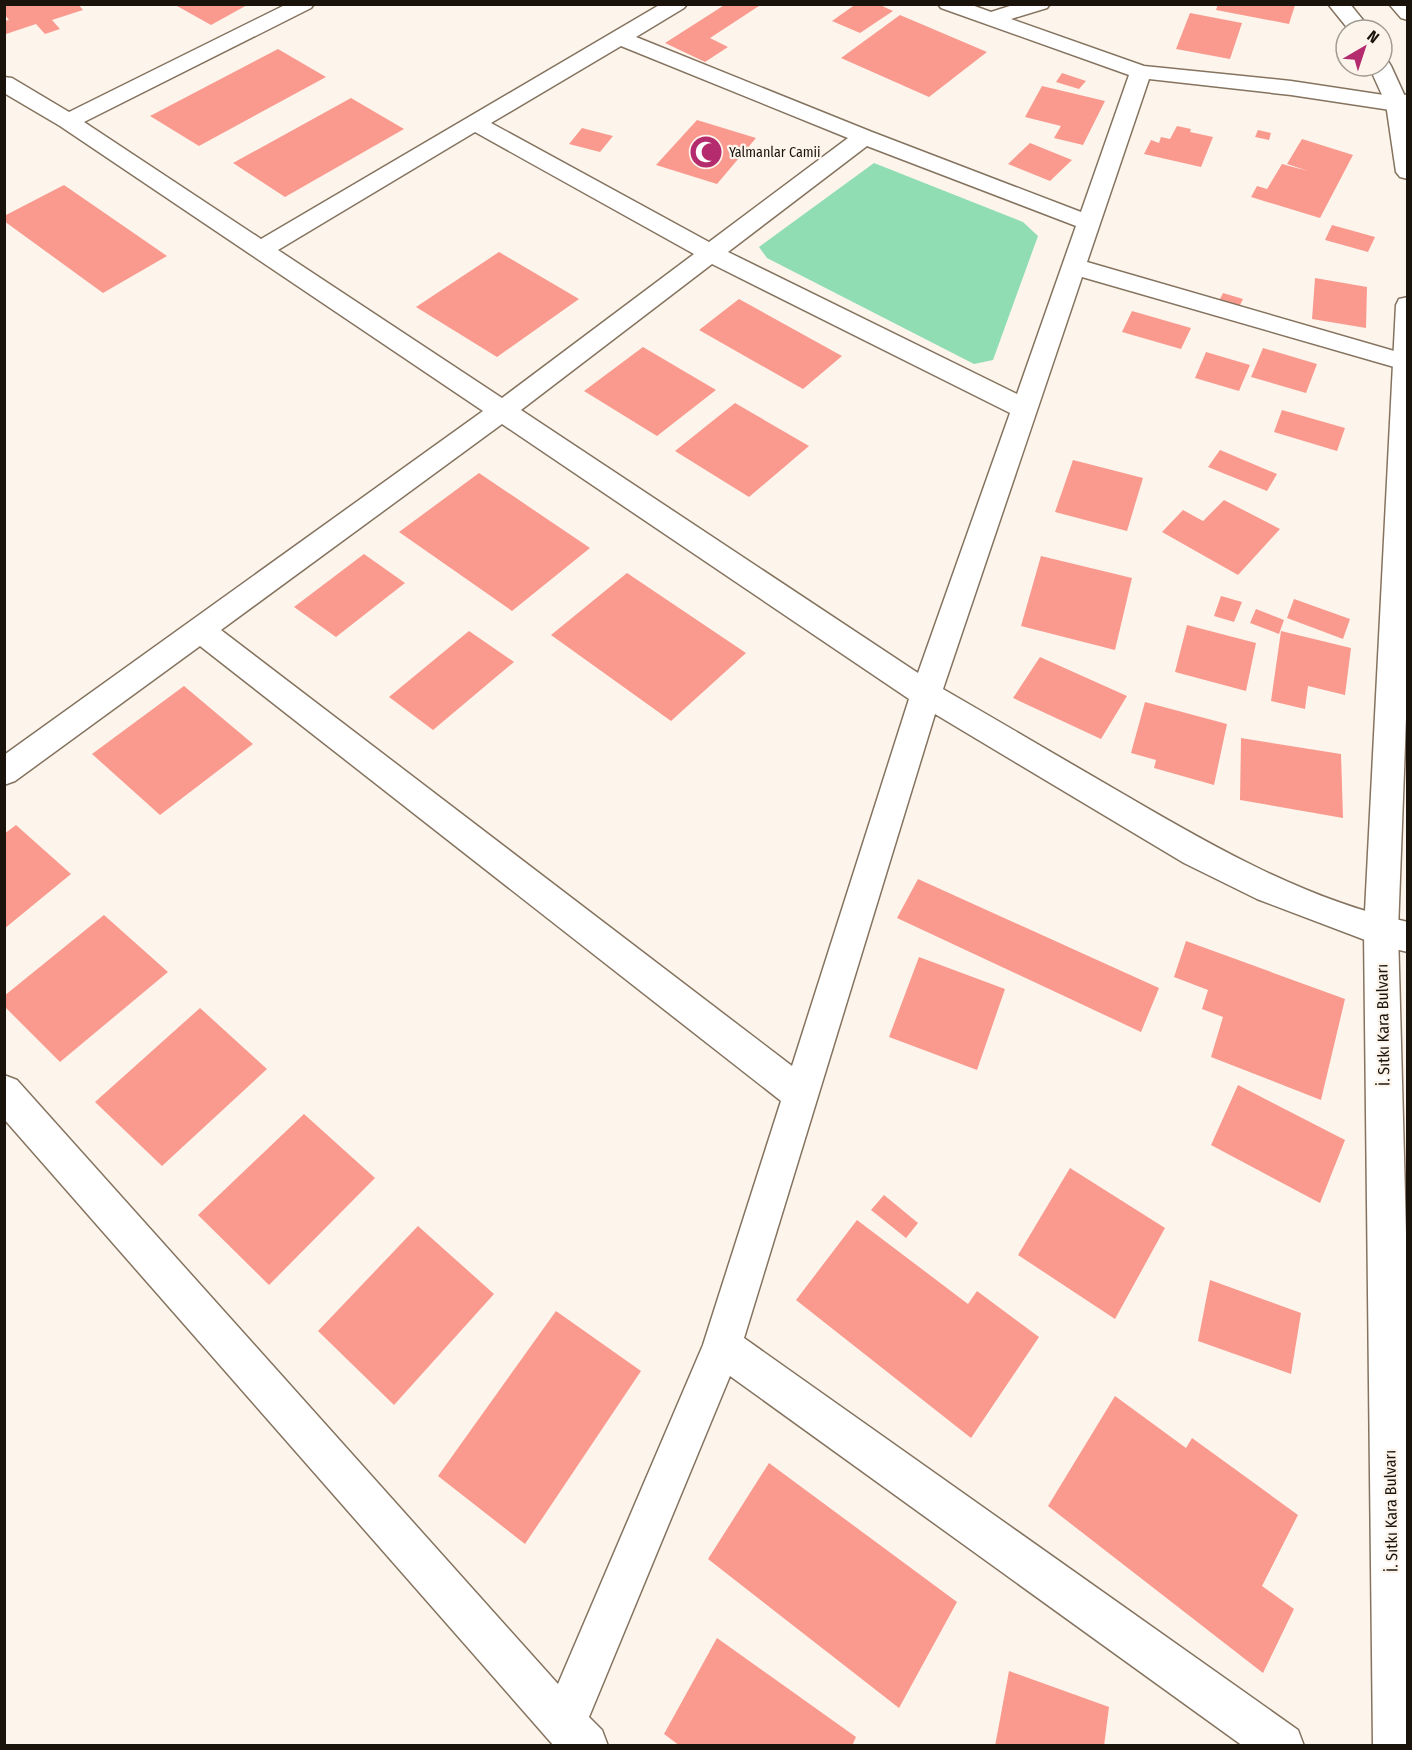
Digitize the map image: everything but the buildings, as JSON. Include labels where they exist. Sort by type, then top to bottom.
[{"type":"street","points":[[69,121],[304,4]]},
{"type":"street","points":[[261,249],[677,4]]},
{"type":"street","points":[[948,4],[1141,72],[1291,88],[1402,103]]},
{"type":"street","points":[[989,19],[1040,4]]},
{"type":"street","points":[[1338,4],[1350,18]]},
{"type":"street","points":[[1399,4],[1407,14]]},
{"type":"street","points":[[620,38],[864,137],[1089,223]]},
{"type":"street","points":[[4,1092],[575,1735],[722,1346],[926,694],[1076,267],[1141,72]]},
{"type":"street","points":[[1387,78],[1402,103],[1407,172]]},
{"type":"street","points":[[4,82],[69,121],[926,694],[1196,853],[1269,889],[1394,934]]},
{"type":"street","points":[[475,123],[710,253],[1025,409]]},
{"type":"street","points":[[4,772],[502,411],[864,137]]},
{"type":"street","points":[[1076,267],[1406,363]]},
{"type":"street","name":"İ. Sıtkı Kara Bulvarı","points":[[1396,1746],[1394,934],[1407,305]]},
{"type":"street","points":[[200,630],[801,1095]]},
{"type":"street","points":[[722,1346],[1282,1746]]},
{"type":"green space","points":[[874,163],[1023,222],[1038,236],[993,360],[974,364],[767,258],[759,247]]},
{"type":"place","name":"Yalmanlar Camii","points":[[706,152]]}]
